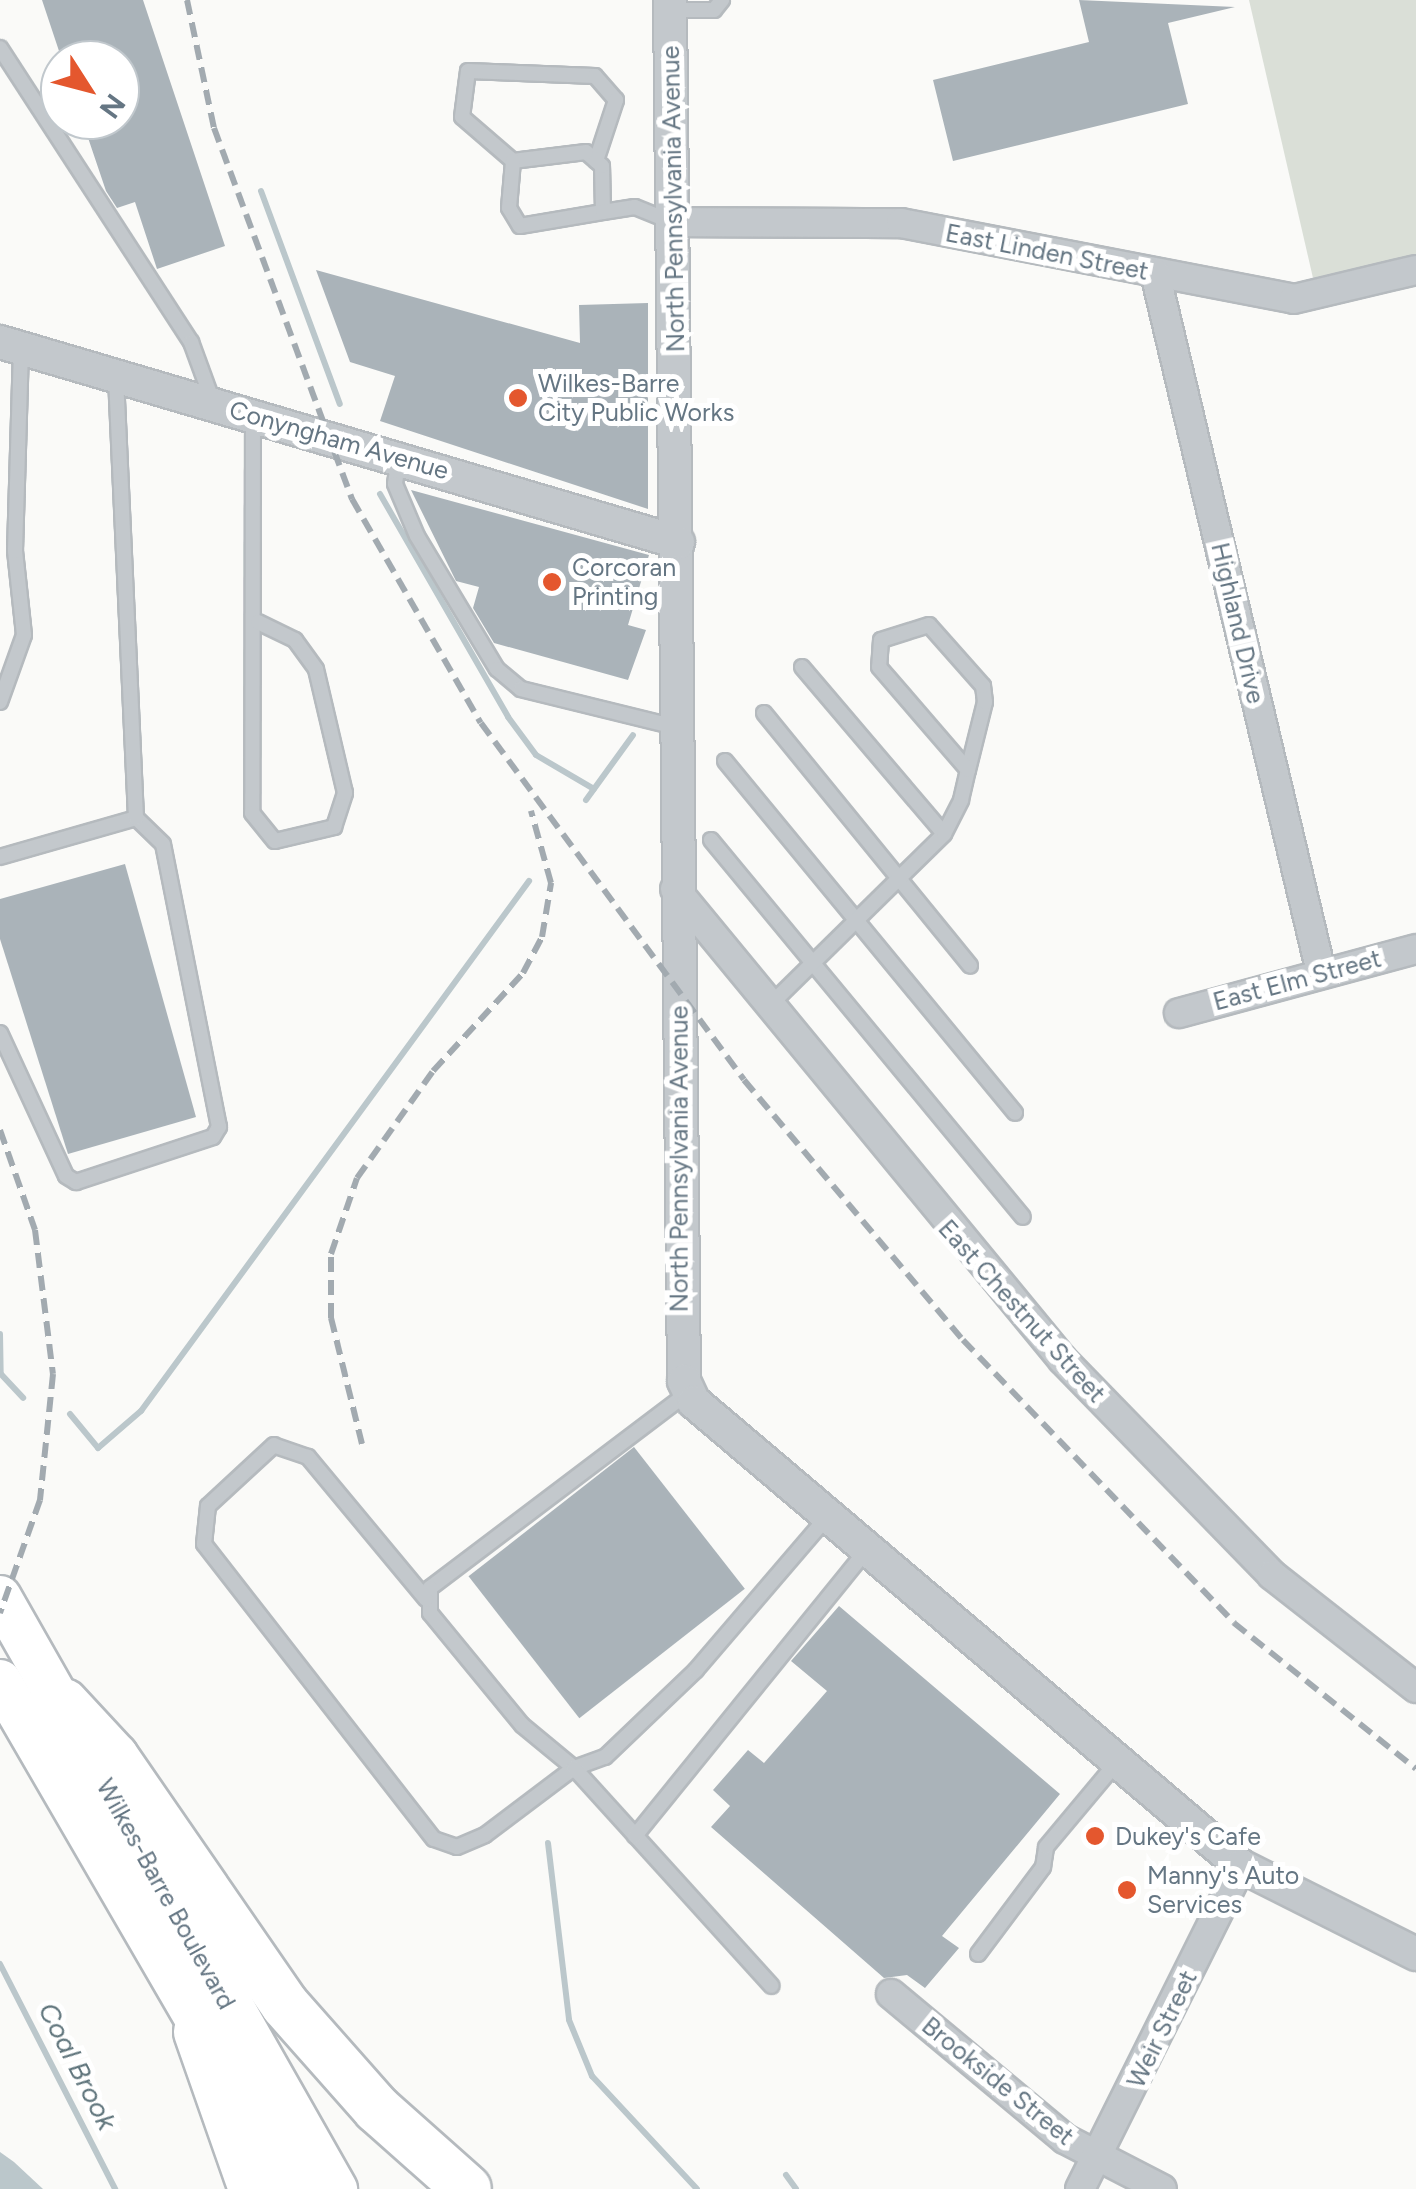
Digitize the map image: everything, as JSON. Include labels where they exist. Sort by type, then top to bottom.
[{"type":"highway","points":[[64,1704],[114,1757],[285,2005],[377,2109],[466,2189]]},
{"type":"highway","points":[[198,2032],[253,2189]]},
{"type":"main road","name":"Wilkes-Barre Boulevard","points":[[0,1596],[336,2189]]},
{"type":"main road","name":"Wilkes-Barre Boulevard","points":[[0,1680],[198,2032],[295,2189]]},
{"type":"street","name":"North Pennsylvania Avenue","points":[[670,5],[678,542],[680,1357],[689,1392]]},
{"type":"street","name":"East Linden Street","points":[[672,222],[902,223],[1294,298],[1416,270]]},
{"type":"street","name":"Highland Drive","points":[[1155,273],[1322,972]]},
{"type":"street","name":"Conyngham Avenue","points":[[10,345],[678,542]]},
{"type":"street","name":"East Chestnut Street","points":[[676,889],[766,1009],[1062,1360],[1272,1575],[1416,1688]]},
{"type":"street","name":"East Elm Street","points":[[1179,1012],[1416,949]]},
{"type":"street","points":[[689,1392],[1241,1866],[1416,1954]]},
{"type":"street","name":"Weir Street","points":[[1080,2189],[1241,1866]]},
{"type":"street","name":"Brookside Street","points":[[891,1994],[1064,2139],[1162,2189]]},
{"type":"lane","points":[[670,5],[714,10],[722,0]]},
{"type":"lane","points":[[0,48],[191,342],[214,404]]},
{"type":"lane","points":[[596,160],[586,152],[513,161],[462,116],[468,71],[595,76],[616,100],[596,160],[602,212]]},
{"type":"lane","points":[[513,161],[508,208],[520,226],[646,208],[672,222]]},
{"type":"lane","points":[[0,702],[24,634],[14,552],[10,345]]},
{"type":"lane","points":[[0,1033],[66,1176],[76,1182],[213,1137],[219,1127],[163,844],[136,818],[116,375]]},
{"type":"lane","points":[[253,416],[258,622],[252,813],[275,841],[334,827],[345,794],[316,669],[295,640],[258,622]]},
{"type":"lane","points":[[400,458],[395,484],[416,536],[497,668],[521,688],[677,727]]},
{"type":"lane","points":[[766,1009],[944,834],[968,770],[983,686],[928,624],[881,640],[879,667],[968,770]]},
{"type":"lane","points":[[802,666],[944,834]]},
{"type":"lane","points":[[764,713],[970,966]]},
{"type":"lane","points":[[725,760],[1015,1112]]},
{"type":"lane","points":[[0,858],[136,818]]},
{"type":"lane","points":[[711,840],[810,966],[1023,1217]]},
{"type":"lane","points":[[426,1599],[466,1554],[689,1392]]},
{"type":"lane","points":[[772,1986],[574,1768],[522,1725],[426,1599],[308,1457],[274,1445],[208,1506],[204,1544],[434,1839],[458,1847],[485,1834],[574,1768],[605,1757],[696,1670],[828,1515]]},
{"type":"lane","points":[[636,1836],[867,1548]]},
{"type":"lane","points":[[978,1954],[1042,1866],[1046,1846],[1117,1761]]},
{"type":"shaded area","points":[[1249,0],[1416,0],[1416,254],[1313,278]]},
{"type":"shaded area","points":[[0,2152],[14,2162],[43,2189],[0,2189]]},
{"type":"building","points":[[42,0],[143,0],[225,246],[157,269],[135,202],[117,208],[106,191],[89,140],[140,140],[140,40],[55,40]]},
{"type":"building","points":[[1079,0],[1235,7],[1168,23],[1188,104],[953,161],[933,80],[1089,42]]},
{"type":"building","name":"Wilkes-Barre City Public Works","points":[[316,270],[580,343],[579,305],[648,303],[648,509],[380,421],[395,376],[350,362]]},
{"type":"building","name":"Corcoran Printing","points":[[411,490],[649,555],[628,625],[646,630],[628,680],[494,643],[473,608],[479,587],[456,581]]},
{"type":"building","points":[[125,864],[196,1117],[68,1154],[0,939],[0,899]]},
{"type":"building","points":[[634,1447],[745,1589],[579,1718],[469,1576]]},
{"type":"building","points":[[839,1606],[1060,1794],[942,1936],[959,1948],[925,1988],[907,1975],[884,1978],[711,1827],[730,1806],[713,1790],[748,1750],[764,1763],[827,1691],[791,1661]]},
{"type":"waterway","points":[[261,191],[340,404]]},
{"type":"waterway","points":[[380,494],[508,717],[536,755],[594,789]]},
{"type":"waterway","points":[[586,800],[633,735]]},
{"type":"waterway","points":[[70,1414],[98,1448],[141,1411],[529,881]]},
{"type":"waterway","points":[[0,1334],[1,1373]]},
{"type":"waterway","points":[[0,1373],[23,1398]]},
{"type":"waterway","points":[[548,1843],[569,2020],[592,2076],[697,2189]]},
{"type":"waterway","name":"Coal Brook","points":[[0,1964],[115,2189]]},
{"type":"waterway","points":[[786,2175],[796,2189]]},
{"type":"railway","points":[[187,0],[214,128],[352,499],[481,723],[744,1080],[963,1340],[1234,1623],[1416,1769]]},
{"type":"railway","points":[[362,1444],[331,1318],[331,1254],[357,1178],[433,1071],[523,973],[542,937],[551,883],[531,811]]},
{"type":"railway","points":[[0,1130],[35,1230],[53,1374],[40,1500],[0,1613]]},
{"type":"place","name":"Wilkes-Barre City Public Works","points":[[518,398]]},
{"type":"place","name":"Corcoran Printing","points":[[552,582]]},
{"type":"place","name":"Dukey's Cafe","points":[[1095,1836]]},
{"type":"place","name":"Manny's Auto Services","points":[[1127,1890]]}]
